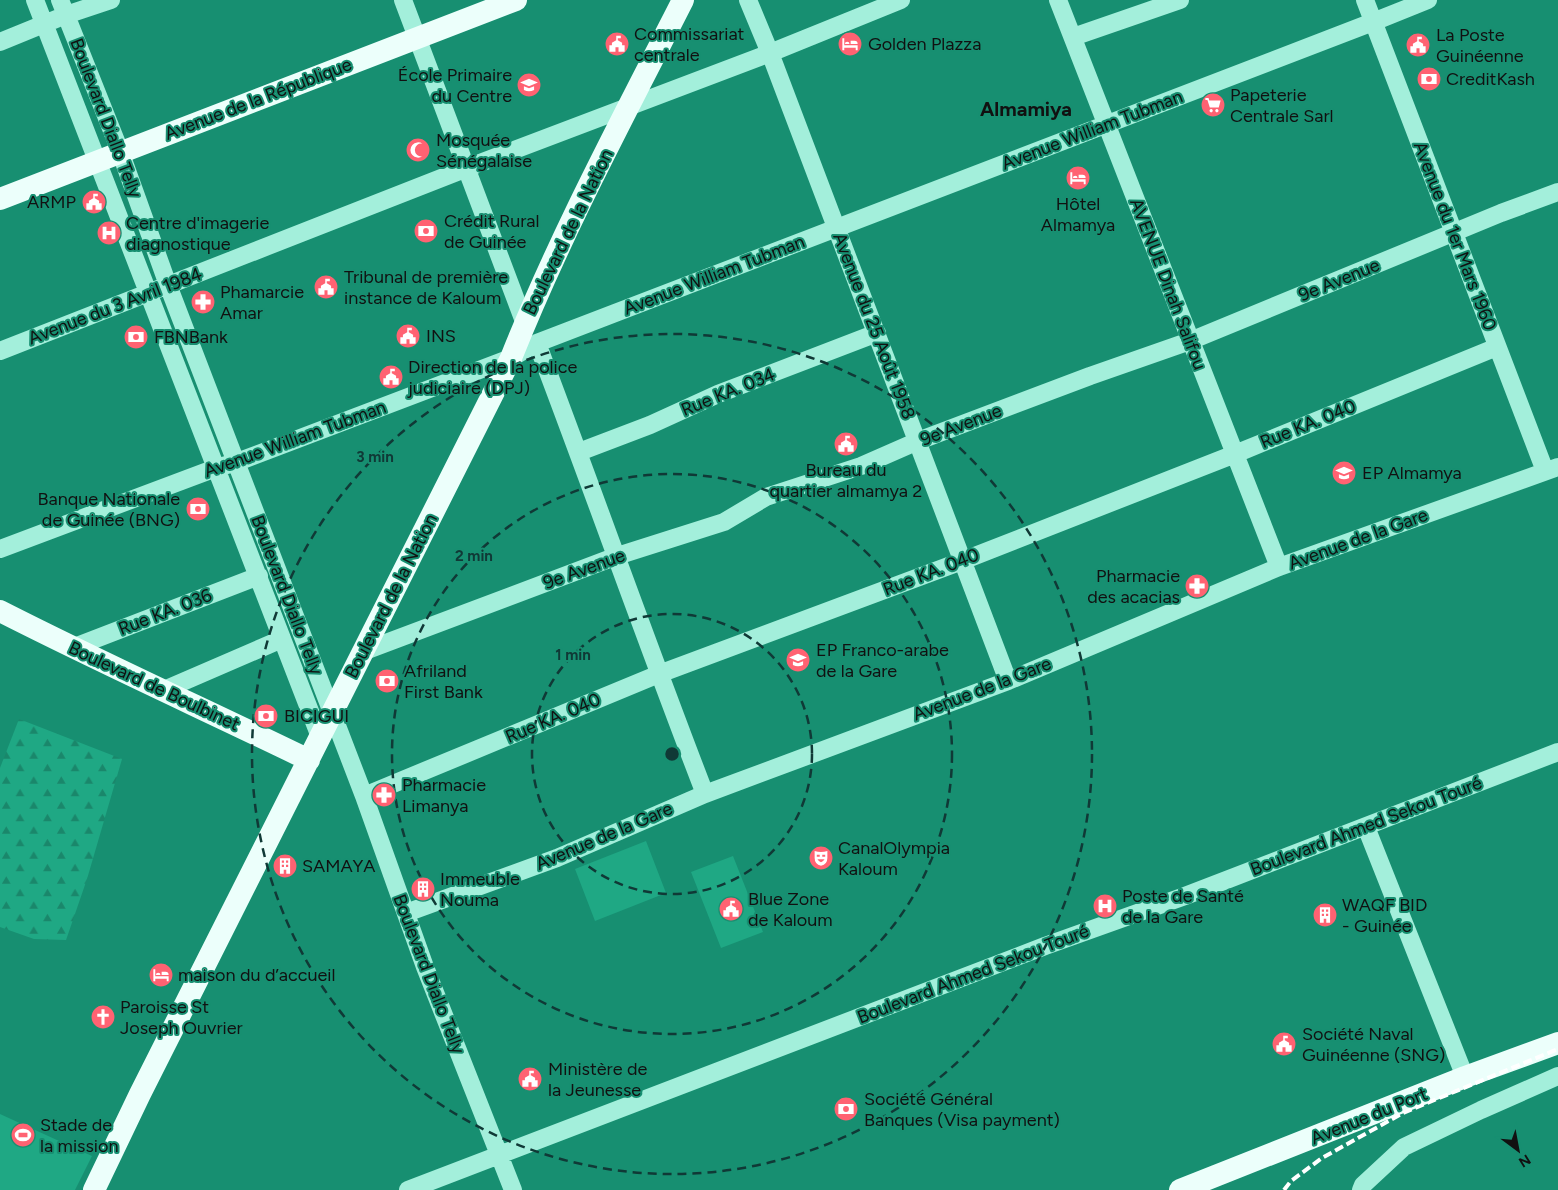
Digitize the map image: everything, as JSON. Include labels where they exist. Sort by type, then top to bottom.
[{"type":"main road","name":"Avenue de la République","points":[[0,199],[516,0]]},
{"type":"main road","name":"Boulevard de la Nation","points":[[94,1190],[140,1094],[511,358],[572,222],[683,0]]},
{"type":"main road","name":"Boulevard de Boulbinet","points":[[0,611],[72,648],[309,760]]},
{"type":"main road","name":"Avenue du Port","points":[[1180,1190],[1466,1077],[1558,1043]]},
{"type":"street","name":"Boulevard Diallo Telly","points":[[35,0],[320,737]]},
{"type":"street","points":[[0,42],[44,24],[63,8],[111,0]]},
{"type":"street","points":[[403,0],[525,324]]},
{"type":"street","name":"Avenue du 25 Août 1958","points":[[748,0],[837,228],[1008,681]]},
{"type":"street","name":"Avenue du 3 Avril 1984","points":[[0,351],[467,168],[770,53],[901,0]]},
{"type":"street","name":"AVENUE Dinah Salifou","points":[[1058,0],[1279,567]]},
{"type":"street","points":[[1073,37],[1180,0]]},
{"type":"street","name":"Avenue du 1er Mars 1960","points":[[1365,0],[1497,346],[1551,469]]},
{"type":"street","name":"Avenue William Tubman","points":[[0,550],[511,358],[537,343],[1428,0]]},
{"type":"street","name":"Boulevard Diallo Telly","points":[[63,8],[120,152],[168,285],[364,796],[425,967],[513,1190]]},
{"type":"street","name":"9e Avenue","points":[[362,652],[617,556],[724,522],[766,497],[861,466],[918,441],[1090,376],[1190,341],[1454,232],[1558,192]]},
{"type":"street","name":"Rue KA. 034","points":[[578,452],[650,425],[718,394],[877,333]]},
{"type":"street","points":[[537,343],[704,794]]},
{"type":"street","name":"Rue KA. 040","points":[[364,796],[659,674],[962,561],[1234,454],[1497,346]]},
{"type":"street","name":"Avenue de la Gare","points":[[406,912],[557,858],[704,794],[1008,681],[1279,567],[1551,469]]},
{"type":"street","name":"Rue KA. 036","points":[[72,648],[259,576]]},
{"type":"street","points":[[164,690],[282,639]]},
{"type":"street","name":"Boulevard Ahmed Sekou Touré","points":[[408,1190],[1558,752]]},
{"type":"street","points":[[1366,826],[1466,1077]]},
{"type":"street","points":[[1361,1190],[1363,1185],[1404,1147],[1558,1076]]},
{"type":"green space","points":[[19,719],[122,759],[87,879],[66,940],[34,939],[0,927],[0,768]]},
{"type":"green space","points":[[646,841],[666,893],[595,921],[575,869]]},
{"type":"green space","points":[[733,856],[763,932],[721,948],[691,872]]},
{"type":"green space","name":"Stade de la mission","points":[[0,1114],[92,1156],[75,1190],[0,1190]]},
{"type":"railway","points":[[1284,1190],[1291,1181],[1322,1158],[1403,1113],[1558,1049]]},
{"type":"place","name":"Commissariat centrale","points":[[617,44]]},
{"type":"place","name":"Golden Plazza","points":[[850,44]]},
{"type":"place","name":"La Poste Guinéenne","points":[[1418,45]]},
{"type":"place","name":"CreditKash","points":[[1429,79]]},
{"type":"place","name":"École Primaire du Centre","points":[[529,85]]},
{"type":"place","name":"Papeterie Centrale Sarl","points":[[1213,105]]},
{"type":"place","name":"Mosquée Sénégalaise","points":[[418,150]]},
{"type":"place","name":"Hôtel Almamya","points":[[1078,178]]},
{"type":"place","name":"ARMP","points":[[94,202]]},
{"type":"place","name":"Crédit Rural de Guinée","points":[[426,231]]},
{"type":"place","name":"Centre d'imagerie diagnostique","points":[[109,233]]},
{"type":"place","name":"Tribunal de première instance de Kaloum","points":[[326,287]]},
{"type":"place","name":"Phamarcie Amar","points":[[203,302]]},
{"type":"place","name":"INS","points":[[408,336]]},
{"type":"place","name":"FBNBank","points":[[136,337]]},
{"type":"place","name":"Direction de la police judiciaire (DPJ)","points":[[391,377]]},
{"type":"place","name":"Bureau du quartier almamya 2","points":[[846,444]]},
{"type":"place","name":"EP Almamya","points":[[1344,473]]},
{"type":"place","name":"Banque Nationale de Guinée (BNG)","points":[[198,509]]},
{"type":"place","name":"Pharmacie des acacias","points":[[1197,586]]},
{"type":"place","name":"EP Franco-arabe de la Gare","points":[[798,660]]},
{"type":"place","name":"Afriland First Bank","points":[[387,681]]},
{"type":"place","name":"BICIGUI","points":[[266,716]]},
{"type":"place","name":"Pharmacie Limanya","points":[[384,795]]},
{"type":"place","name":"CanalOlympia Kaloum","points":[[821,858]]},
{"type":"place","name":"SAMAYA","points":[[285,866]]},
{"type":"place","name":"Immeuble Nouma","points":[[423,889]]},
{"type":"place","name":"Poste de Santé de la Gare","points":[[1105,906]]},
{"type":"place","name":"Blue Zone de Kaloum","points":[[731,909]]},
{"type":"place","name":"WAQF BID - Guinée","points":[[1325,915]]},
{"type":"place","name":"maison du d’accueil","points":[[161,975]]},
{"type":"place","name":"Paroisse St Joseph Ouvrier","points":[[103,1017]]},
{"type":"place","name":"Société Naval Guinéenne (SNG)","points":[[1284,1044]]},
{"type":"place","name":"Ministère de la Jeunesse","points":[[530,1079]]},
{"type":"place","name":"Société Général Banques (Visa payment)","points":[[846,1109]]},
{"type":"place","name":"Stade de la mission","points":[[23,1135]]},
{"type":"district","name":"Almamiya","points":[[1026,109]]}]
